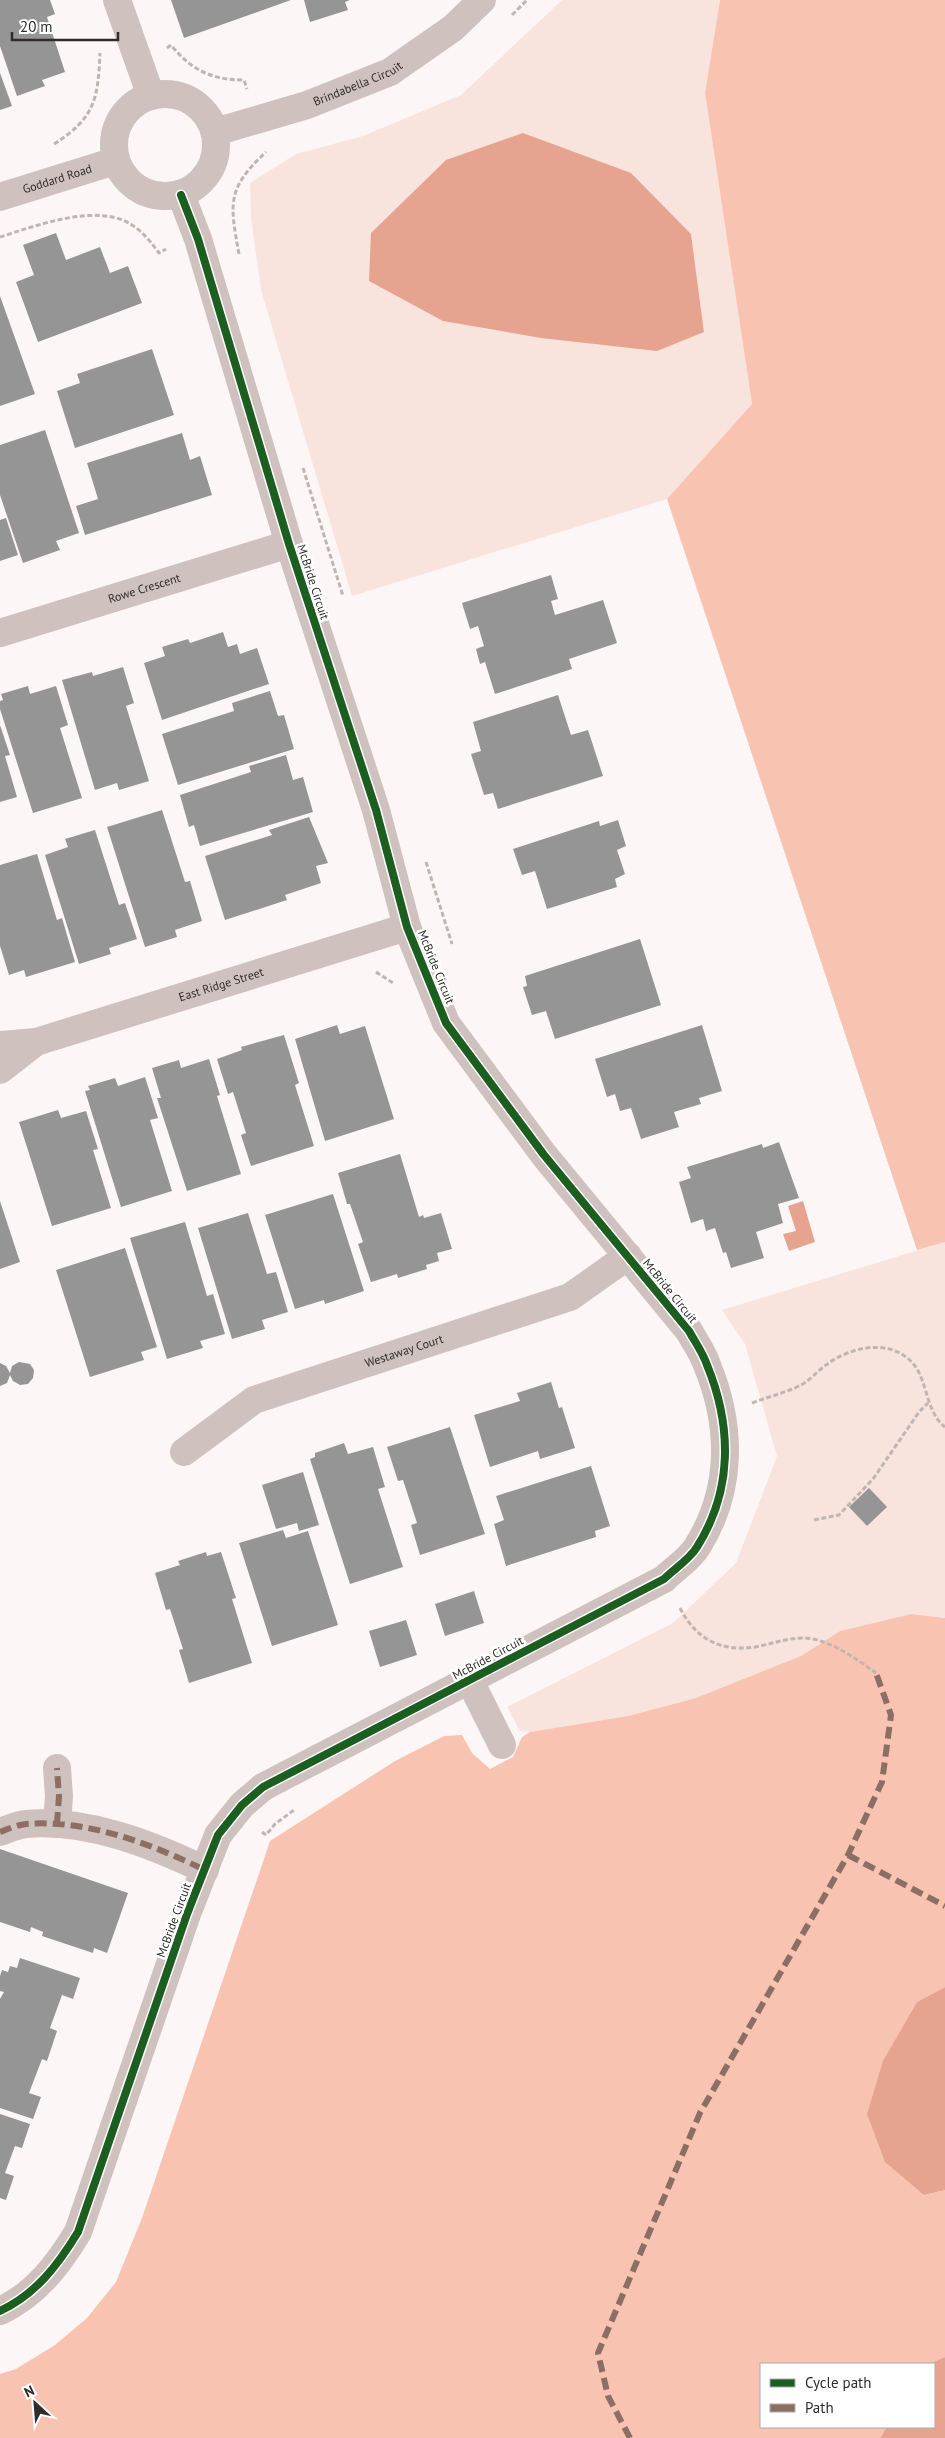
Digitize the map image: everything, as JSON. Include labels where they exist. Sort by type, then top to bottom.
[{"type":"street","points":[[117,0],[151,96]]},
{"type":"street","name":"Brindabella Circuit","points":[[215,132],[307,106],[390,72],[453,28],[482,0]]},
{"type":"street","points":[[178,95],[201,108],[215,132],[216,151],[211,170],[198,185],[181,194],[154,196],[130,184],[115,160],[113,140],[119,121],[132,105],[151,96],[178,95]]},
{"type":"street","name":"Goddard Road","points":[[0,197],[115,160]]},
{"type":"street","name":"McBride Circuit","points":[[0,2311],[19,2302],[40,2284],[60,2262],[78,2232],[187,1914],[218,1835],[242,1805],[263,1787],[664,1579],[696,1549],[715,1510],[726,1459],[721,1413],[707,1364],[689,1331],[544,1154],[446,1023],[407,927],[376,810],[289,544],[198,239],[181,194]]},
{"type":"street","name":"Rowe Crescent","points":[[0,633],[289,544]]},
{"type":"street","name":"East Ridge Street","points":[[0,1044],[36,1042],[407,927]]},
{"type":"street","name":"East Ridge Street","points":[[0,1070],[36,1042]]},
{"type":"street","name":"Westaway Court","points":[[184,1452],[254,1400],[570,1296],[628,1256]]},
{"type":"street","name":"McBride Circuit","points":[[470,1680],[502,1745]]},
{"type":"street","points":[[56,1824],[59,1796],[57,1768]]},
{"type":"street","points":[[0,1832],[24,1824],[56,1824],[103,1831],[172,1854],[204,1870]]},
{"type":"path","points":[[508,19],[527,0]]},
{"type":"path","points":[[170,45],[182,59],[198,71],[214,78],[244,80],[248,91]]},
{"type":"path","points":[[49,147],[70,133],[86,117],[95,102],[100,79],[100,46]]},
{"type":"path","points":[[241,262],[232,210],[233,196],[243,176],[268,150]]},
{"type":"path","points":[[0,237],[55,220],[88,216],[116,217],[131,224],[148,239],[159,253],[166,248]]},
{"type":"path","points":[[303,467],[344,601]]},
{"type":"path","points":[[425,858],[455,954]]},
{"type":"path","points":[[721,1413],[801,1386],[826,1364],[866,1346],[885,1348],[904,1355],[915,1367],[928,1403],[945,1427]]},
{"type":"path","points":[[749,1394],[753,1412]]},
{"type":"path","points":[[814,1520],[839,1515],[873,1479],[919,1412],[928,1403]]},
{"type":"path","points":[[672,1610],[685,1601]]},
{"type":"path","points":[[678,1606],[685,1618],[707,1641],[729,1648],[755,1647],[783,1639],[806,1638],[833,1647],[876,1673]]},
{"type":"shaded area","points":[[562,0],[720,0],[705,93],[752,404],[667,499],[352,596],[261,290],[251,218],[250,183],[296,154],[363,136],[461,95]],"holes":[[[631,173],[691,234],[704,332]]]},
{"type":"shaded area","points":[[720,0],[945,0],[945,1242],[917,1250],[667,499],[752,404],[705,93]]},
{"type":"shaded area","points":[[523,133],[631,173],[691,234],[704,332],[657,351],[541,338],[443,321],[369,281],[371,233],[446,160]]},
{"type":"shaded area","points":[[803,1201],[815,1242],[789,1251],[783,1234],[796,1231],[788,1206]]},
{"type":"shaded area","points":[[945,1242],[945,1618],[911,1614],[840,1631],[801,1656],[696,1698],[628,1716],[530,1732],[520,1731],[507,1707],[673,1623],[736,1563],[777,1456],[745,1344],[722,1310]]},
{"type":"shaded area","points":[[911,1614],[945,1618],[945,1987],[917,2002],[924,2195],[945,2190],[945,2357],[930,2363],[760,2363],[760,2428],[886,2428],[880,2438],[0,2438],[0,2374],[16,2369],[55,2345],[87,2318],[116,2282],[142,2218],[270,1841],[395,1761],[444,1736],[462,1735],[472,1753],[490,1769],[513,1757],[522,1737],[530,1732],[628,1716],[696,1698],[801,1656],[840,1631]]},
{"type":"shaded area","points":[[945,1987],[945,2190],[924,2195],[885,2162],[867,2114],[883,2061],[917,2002]]},
{"type":"shaded area","points":[[945,2357],[945,2438],[880,2438],[886,2428],[935,2428],[935,2363],[930,2363]]},
{"type":"building","points":[[0,0],[50,0],[55,14],[47,17],[65,72],[42,80],[45,86],[17,96],[0,46]]},
{"type":"building","points":[[171,0],[291,0],[184,38]]},
{"type":"building","points":[[304,0],[350,0],[345,2],[348,10],[310,22]]},
{"type":"building","points":[[0,73],[12,106],[0,110]]},
{"type":"building","points":[[56,233],[66,260],[100,247],[110,273],[128,266],[142,303],[38,342],[16,282],[34,275],[23,245]]},
{"type":"building","points":[[0,296],[35,394],[0,406]]},
{"type":"building","points":[[152,349],[174,415],[75,448],[57,391],[80,383],[77,374]]},
{"type":"building","points":[[45,430],[79,533],[56,541],[60,550],[23,563],[0,495],[0,445]]},
{"type":"building","points":[[182,433],[190,460],[200,456],[212,495],[85,535],[76,506],[98,499],[87,463]]},
{"type":"building","points":[[6,518],[18,555],[0,561],[0,520]]},
{"type":"building","points":[[551,575],[558,599],[551,601],[555,615],[603,600],[617,643],[569,659],[572,669],[495,694],[485,662],[480,664],[476,649],[484,646],[478,626],[470,629],[462,603]]},
{"type":"building","points":[[223,632],[228,647],[237,644],[240,654],[257,648],[269,684],[162,720],[144,663],[165,656],[162,647],[188,639],[190,643]]},
{"type":"building","points":[[123,667],[134,703],[126,706],[149,781],[119,790],[117,783],[95,790],[62,680],[92,672],[93,676]]},
{"type":"building","points":[[28,686],[30,694],[56,686],[68,725],[60,728],[82,798],[33,813],[0,709],[0,701],[3,700],[1,694]]},
{"type":"building","points":[[270,691],[278,716],[284,715],[294,749],[178,785],[162,734],[234,711],[232,703]]},
{"type":"building","points":[[558,695],[571,735],[588,730],[603,776],[498,809],[493,793],[484,795],[471,754],[481,751],[473,722]]},
{"type":"building","points":[[0,725],[10,755],[5,756],[17,797],[0,802]]},
{"type":"building","points":[[286,755],[293,780],[303,777],[313,812],[200,846],[194,825],[189,827],[180,795],[251,772],[249,766]]},
{"type":"building","points":[[162,810],[185,882],[190,881],[202,921],[175,930],[177,937],[145,947],[107,827]]},
{"type":"building","points":[[309,817],[328,863],[316,866],[321,883],[285,895],[287,900],[225,920],[205,856],[272,835],[269,830]]},
{"type":"building","points":[[618,820],[626,846],[617,850],[625,874],[615,879],[617,887],[547,909],[535,871],[522,875],[513,849],[599,821],[600,826]]},
{"type":"building","points":[[95,830],[119,905],[125,903],[137,939],[109,948],[111,954],[79,964],[45,855],[68,847],[65,839]]},
{"type":"building","points":[[37,854],[57,920],[62,918],[75,962],[26,977],[24,970],[9,975],[0,946],[0,865]]},
{"type":"building","points":[[640,939],[661,1005],[555,1039],[546,1011],[532,1015],[523,987],[527,986],[525,976]]},
{"type":"building","points":[[337,1025],[340,1034],[365,1026],[394,1119],[325,1141],[295,1039]]},
{"type":"building","points":[[702,1025],[722,1091],[699,1098],[701,1104],[674,1112],[679,1127],[641,1139],[631,1108],[620,1111],[615,1094],[607,1097],[595,1059]]},
{"type":"building","points":[[284,1035],[299,1083],[295,1085],[314,1146],[251,1166],[241,1135],[246,1133],[233,1092],[228,1094],[217,1059],[242,1050],[241,1047]]},
{"type":"building","points":[[209,1059],[220,1095],[217,1096],[241,1174],[187,1191],[157,1098],[161,1098],[152,1068],[179,1060],[181,1068]]},
{"type":"building","points":[[145,1077],[158,1118],[150,1120],[172,1191],[121,1207],[85,1091],[90,1090],[88,1086],[115,1078],[118,1086]]},
{"type":"building","points":[[58,1110],[61,1118],[86,1111],[98,1149],[93,1150],[111,1208],[52,1226],[19,1122]]},
{"type":"building","points":[[779,1142],[799,1198],[778,1204],[783,1223],[756,1232],[764,1258],[731,1268],[726,1252],[723,1253],[715,1228],[706,1231],[703,1219],[691,1223],[679,1182],[691,1178],[687,1167],[762,1144],[763,1148]]},
{"type":"building","points":[[400,1154],[419,1217],[423,1215],[424,1218],[441,1213],[452,1249],[437,1253],[439,1261],[426,1265],[427,1269],[398,1278],[397,1274],[371,1282],[358,1244],[363,1242],[350,1204],[347,1204],[338,1173]]},
{"type":"building","points":[[333,1194],[364,1291],[325,1304],[324,1300],[295,1309],[265,1215]]},
{"type":"building","points":[[0,1201],[20,1262],[0,1269]]},
{"type":"building","points":[[248,1213],[267,1274],[276,1272],[288,1312],[262,1320],[265,1329],[232,1339],[198,1228]]},
{"type":"building","points":[[185,1222],[207,1296],[213,1294],[225,1334],[200,1341],[203,1348],[167,1359],[130,1238]]},
{"type":"building","points":[[125,1248],[157,1347],[141,1352],[144,1360],[90,1377],[56,1270]]},
{"type":"building","points":[[19,1362],[30,1364],[34,1370],[33,1378],[28,1384],[20,1385],[13,1381],[10,1375],[7,1383],[0,1386],[0,1363],[6,1366],[10,1373],[12,1366]]},
{"type":"building","points":[[551,1382],[559,1408],[562,1407],[575,1448],[540,1459],[538,1451],[490,1467],[474,1415],[520,1401],[517,1393]]},
{"type":"building","points":[[450,1427],[485,1534],[420,1555],[411,1525],[417,1523],[403,1480],[398,1481],[387,1447]]},
{"type":"building","points":[[344,1443],[348,1454],[373,1447],[385,1487],[378,1489],[403,1567],[350,1584],[310,1459],[315,1457],[315,1453]]},
{"type":"building","points":[[591,1466],[610,1526],[595,1531],[596,1537],[506,1566],[494,1524],[504,1520],[496,1496]]},
{"type":"building","points":[[303,1472],[319,1525],[299,1531],[297,1523],[276,1529],[262,1485]]},
{"type":"building","points":[[869,1488],[887,1507],[867,1526],[849,1507]]},
{"type":"building","points":[[283,1530],[286,1538],[308,1531],[338,1625],[272,1646],[239,1543]]},
{"type":"building","points":[[206,1552],[207,1556],[221,1552],[236,1598],[232,1599],[252,1663],[189,1683],[179,1650],[183,1649],[170,1609],[166,1610],[155,1573],[180,1565],[178,1561]]},
{"type":"building","points":[[474,1591],[484,1623],[445,1636],[435,1604]]},
{"type":"building","points":[[406,1620],[417,1655],[380,1667],[369,1631]]},
{"type":"building","points":[[0,1849],[128,1893],[107,1953],[94,1948],[93,1953],[42,1936],[43,1932],[31,1927],[30,1932],[0,1922]]},
{"type":"building","points":[[20,1958],[80,1978],[73,1999],[62,1995],[50,2028],[57,2031],[47,2061],[42,2059],[29,2093],[41,2097],[33,2119],[0,2108],[0,1999],[4,1992],[0,1991],[0,1976],[2,1970],[8,1972],[10,1966],[17,1968]]},
{"type":"building","points":[[0,2114],[30,2124],[22,2148],[15,2146],[5,2173],[14,2176],[6,2200],[0,2198]]},
{"type":"marked path","points":[[630,2438],[608,2396],[598,2353],[700,2113],[848,1855],[882,1782],[891,1715],[876,1673]]},
{"type":"marked path","points":[[57,1768],[59,1796],[57,1824]]},
{"type":"marked path","points":[[0,1832],[26,1824],[72,1825],[118,1835],[163,1851],[205,1870]]},
{"type":"marked path","points":[[848,1855],[945,1906]]},
{"type":"cycle path","points":[[0,2311],[25,2296],[45,2278],[78,2232],[187,1914],[218,1835],[242,1805],[263,1787],[664,1579],[694,1551],[709,1525],[723,1480],[725,1458],[721,1411],[715,1388],[703,1356],[689,1331],[544,1155],[446,1023],[407,927],[376,810],[289,544],[198,239],[181,195]]}]
